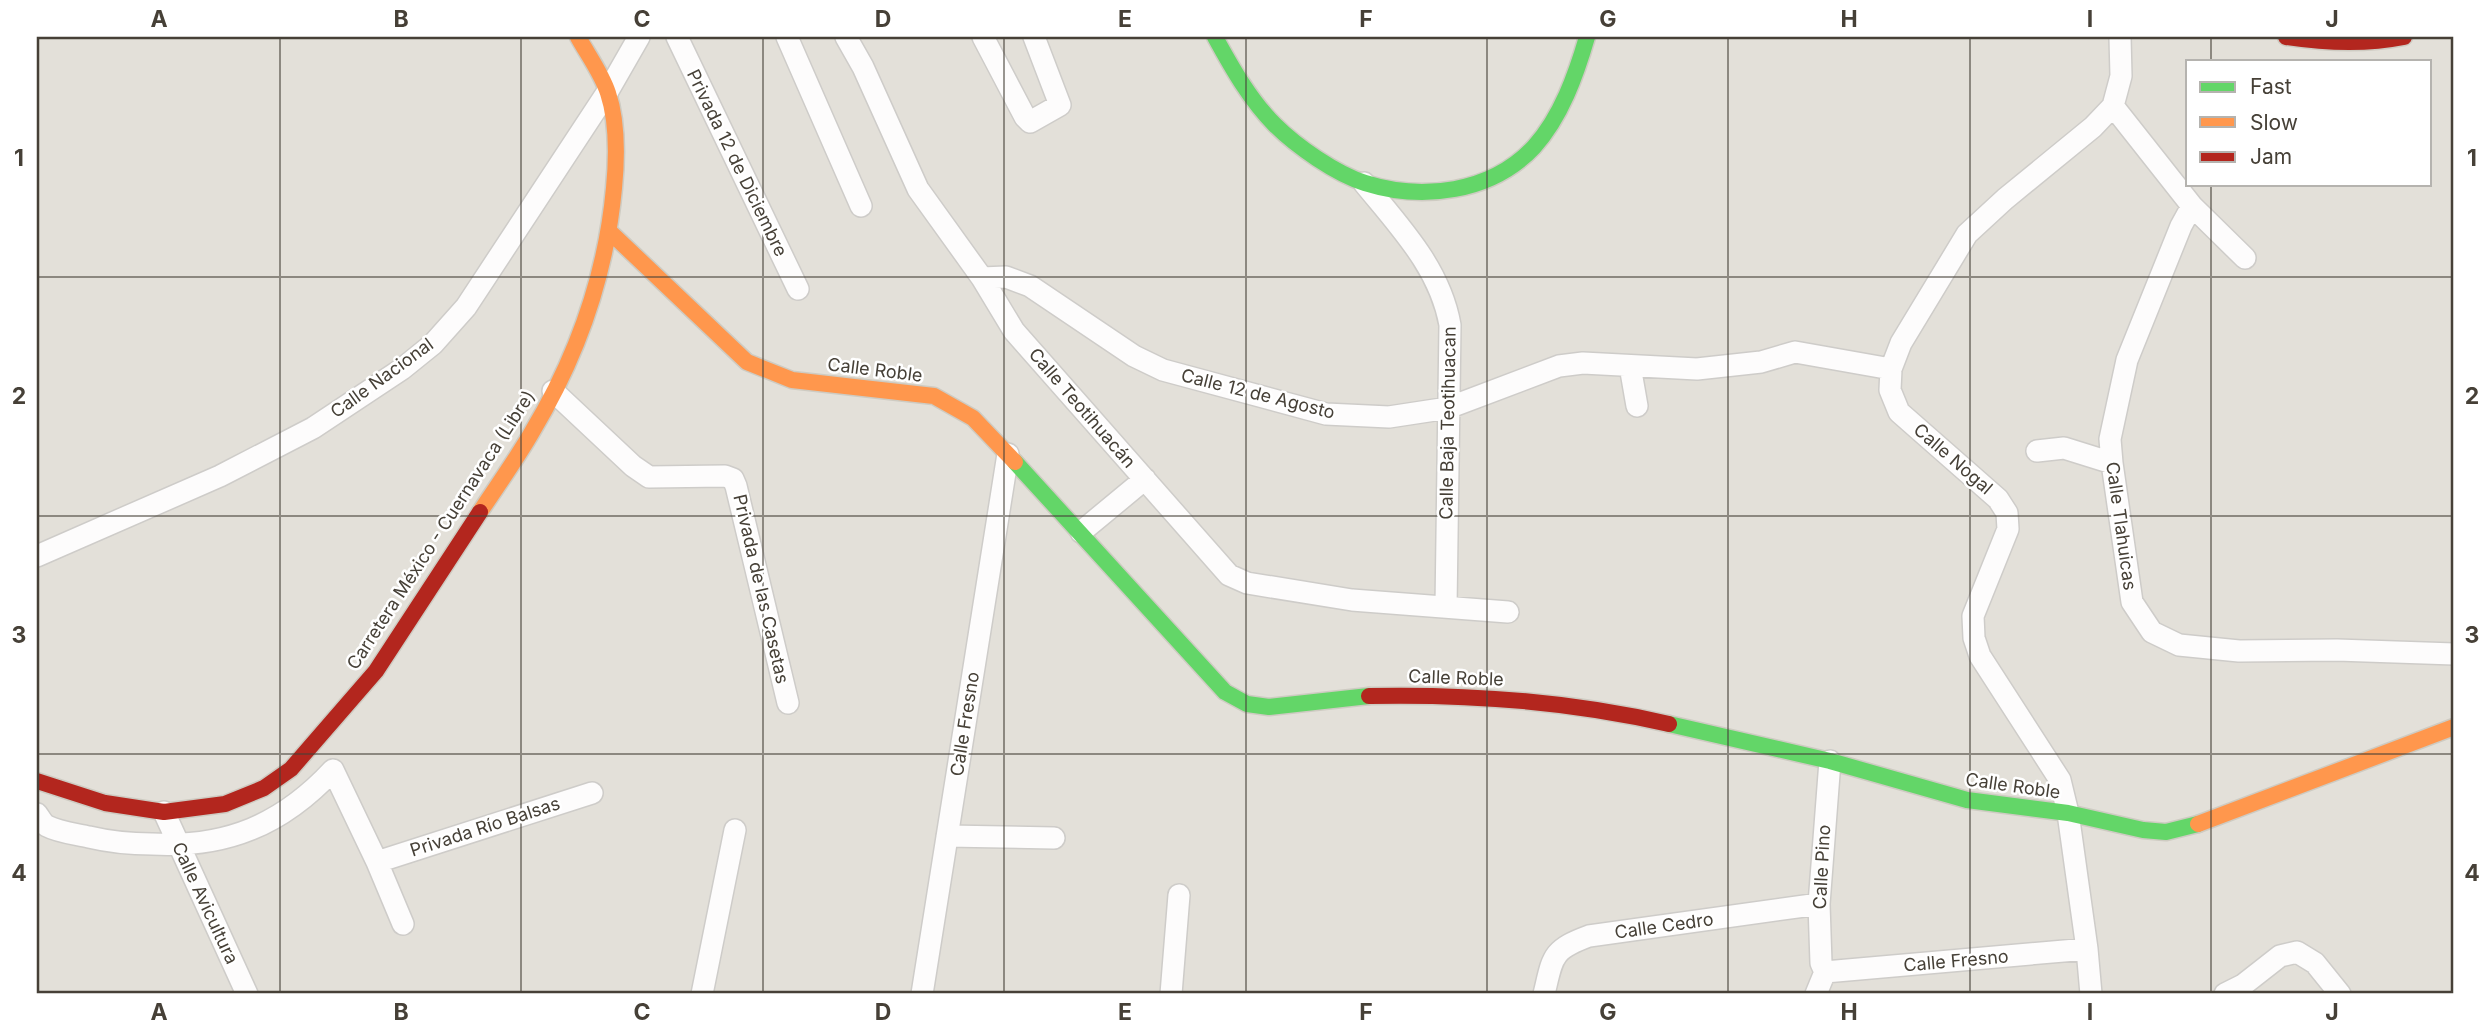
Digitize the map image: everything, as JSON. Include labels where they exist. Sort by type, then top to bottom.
[{"type":"street","name":"Carretera México - Cuernavaca (Libre)","points":[[37,781],[105,803],[164,812],[225,804],[264,788],[291,769],[376,671],[533,431],[577,344],[585,322],[610,232],[617,154],[608,92],[578,37]]},
{"type":"street","name":"Calle Nacional","points":[[37,556],[220,476],[313,428],[402,369],[432,344],[466,307],[608,92],[639,37]]},
{"type":"street","name":"Privada 12 de Diciembre","points":[[677,37],[798,289]]},
{"type":"street","points":[[787,37],[861,206]]},
{"type":"street","name":"Calle Teotihuacán","points":[[846,37],[863,67],[918,189],[982,278],[1014,331],[1229,575],[1247,583],[1352,600],[1508,612]]},
{"type":"street","points":[[983,37],[1030,122],[1060,105],[1034,37]]},
{"type":"street","points":[[1215,37],[1238,79],[1272,122],[1299,145],[1364,183],[1412,191],[1451,191],[1497,174],[1524,157],[1543,135],[1565,96],[1587,37]]},
{"type":"street","points":[[1891,369],[1901,343],[1967,234],[2093,127],[2113,106],[2122,76],[2120,37]]},
{"type":"street","points":[[2286,37],[2339,43],[2365,43],[2404,37]]},
{"type":"street","points":[[2113,106],[2192,206],[2245,258]]},
{"type":"street","name":"Calle Baja Teotihuacan","points":[[1364,183],[1417,249],[1437,279],[1446,303],[1450,325],[1446,607]]},
{"type":"street","name":"Calle Tlahuicas","points":[[2192,206],[2181,226],[2127,360],[2110,439],[2132,602],[2152,632],[2179,645],[2239,651],[2337,650],[2454,654]]},
{"type":"street","name":"Calle Roble","points":[[610,232],[747,362],[792,380],[934,396],[973,418],[1081,532],[1225,692],[1247,704],[1269,707],[1354,696],[1427,695],[1544,702],[1614,711],[1829,761],[1967,800],[2068,813],[2143,830],[2166,832],[2189,827],[2454,727]]},
{"type":"street","name":"Calle 12 de Agosto","points":[[982,278],[1006,277],[1030,286],[1134,356],[1163,370],[1326,414],[1389,417],[1448,408],[1559,366],[1583,363],[1697,369],[1761,362],[1795,352],[1891,369]]},
{"type":"street","points":[[1630,366],[1637,406]]},
{"type":"street","name":"Calle Nogal","points":[[1891,369],[1890,390],[1899,412],[1998,499],[2007,513],[2008,529],[1973,616],[1974,638],[1980,656],[2060,780],[2068,813],[2091,994]]},
{"type":"street","name":"Privada de las Casetas","points":[[553,391],[633,466],[649,477],[725,476],[733,479],[788,703]]},
{"type":"street","points":[[2036,452],[2064,448],[2112,463]]},
{"type":"street","name":"Calle Fresno","points":[[922,994],[1008,454]]},
{"type":"street","points":[[1081,532],[1145,480]]},
{"type":"street","name":"Calle Pino","points":[[1825,972],[1821,962],[1819,904],[1829,761]]},
{"type":"street","points":[[37,814],[46,826],[111,843],[178,846],[215,842],[259,826],[300,801],[333,770],[403,924]]},
{"type":"street","name":"Privada Río Balsas","points":[[377,862],[592,793]]},
{"type":"street","name":"Calle Avicultura","points":[[164,812],[247,994]]},
{"type":"street","points":[[702,994],[735,830]]},
{"type":"street","points":[[947,836],[1054,838]]},
{"type":"street","points":[[1171,994],[1179,895]]},
{"type":"street","name":"Calle Cedro","points":[[1544,994],[1553,960],[1566,944],[1589,936],[1819,904]]},
{"type":"street","name":"Calle Fresno","points":[[1825,972],[2087,949]]},
{"type":"street","points":[[2225,994],[2243,985],[2280,956],[2297,952],[2315,963],[2340,994]]},
{"type":"street","points":[[1816,994],[1825,972]]},
{"type":"shaded area","points":[[37,37],[2454,37],[2454,994],[37,994]]},
{"type":"traffic: fast","points":[[1215,37],[1257,105],[1275,125],[1305,150],[1329,166],[1365,183],[1387,189],[1432,192],[1455,189],[1497,175],[1534,147],[1544,135],[1566,95],[1587,37]]},
{"type":"traffic: fast","points":[[1015,462],[1225,692],[1247,704],[1269,707],[1369,696]]},
{"type":"traffic: fast","points":[[1669,724],[1830,761],[1967,800],[2068,813],[2143,830],[2166,832],[2198,824]]},
{"type":"traffic: slow","points":[[480,512],[526,442],[563,374],[587,314],[604,252],[614,188],[615,128],[605,86],[578,37]]},
{"type":"traffic: slow","points":[[610,232],[747,362],[792,380],[934,396],[973,418],[1015,462]]},
{"type":"traffic: slow","points":[[2198,824],[2454,727]]},
{"type":"traffic: jam","points":[[2286,37],[2345,42],[2404,37]]},
{"type":"traffic: jam","points":[[37,781],[105,803],[164,812],[225,804],[264,788],[291,769],[376,671],[480,512]]},
{"type":"traffic: jam","points":[[1369,696],[1445,696],[1520,701],[1595,710],[1669,724]]}]
